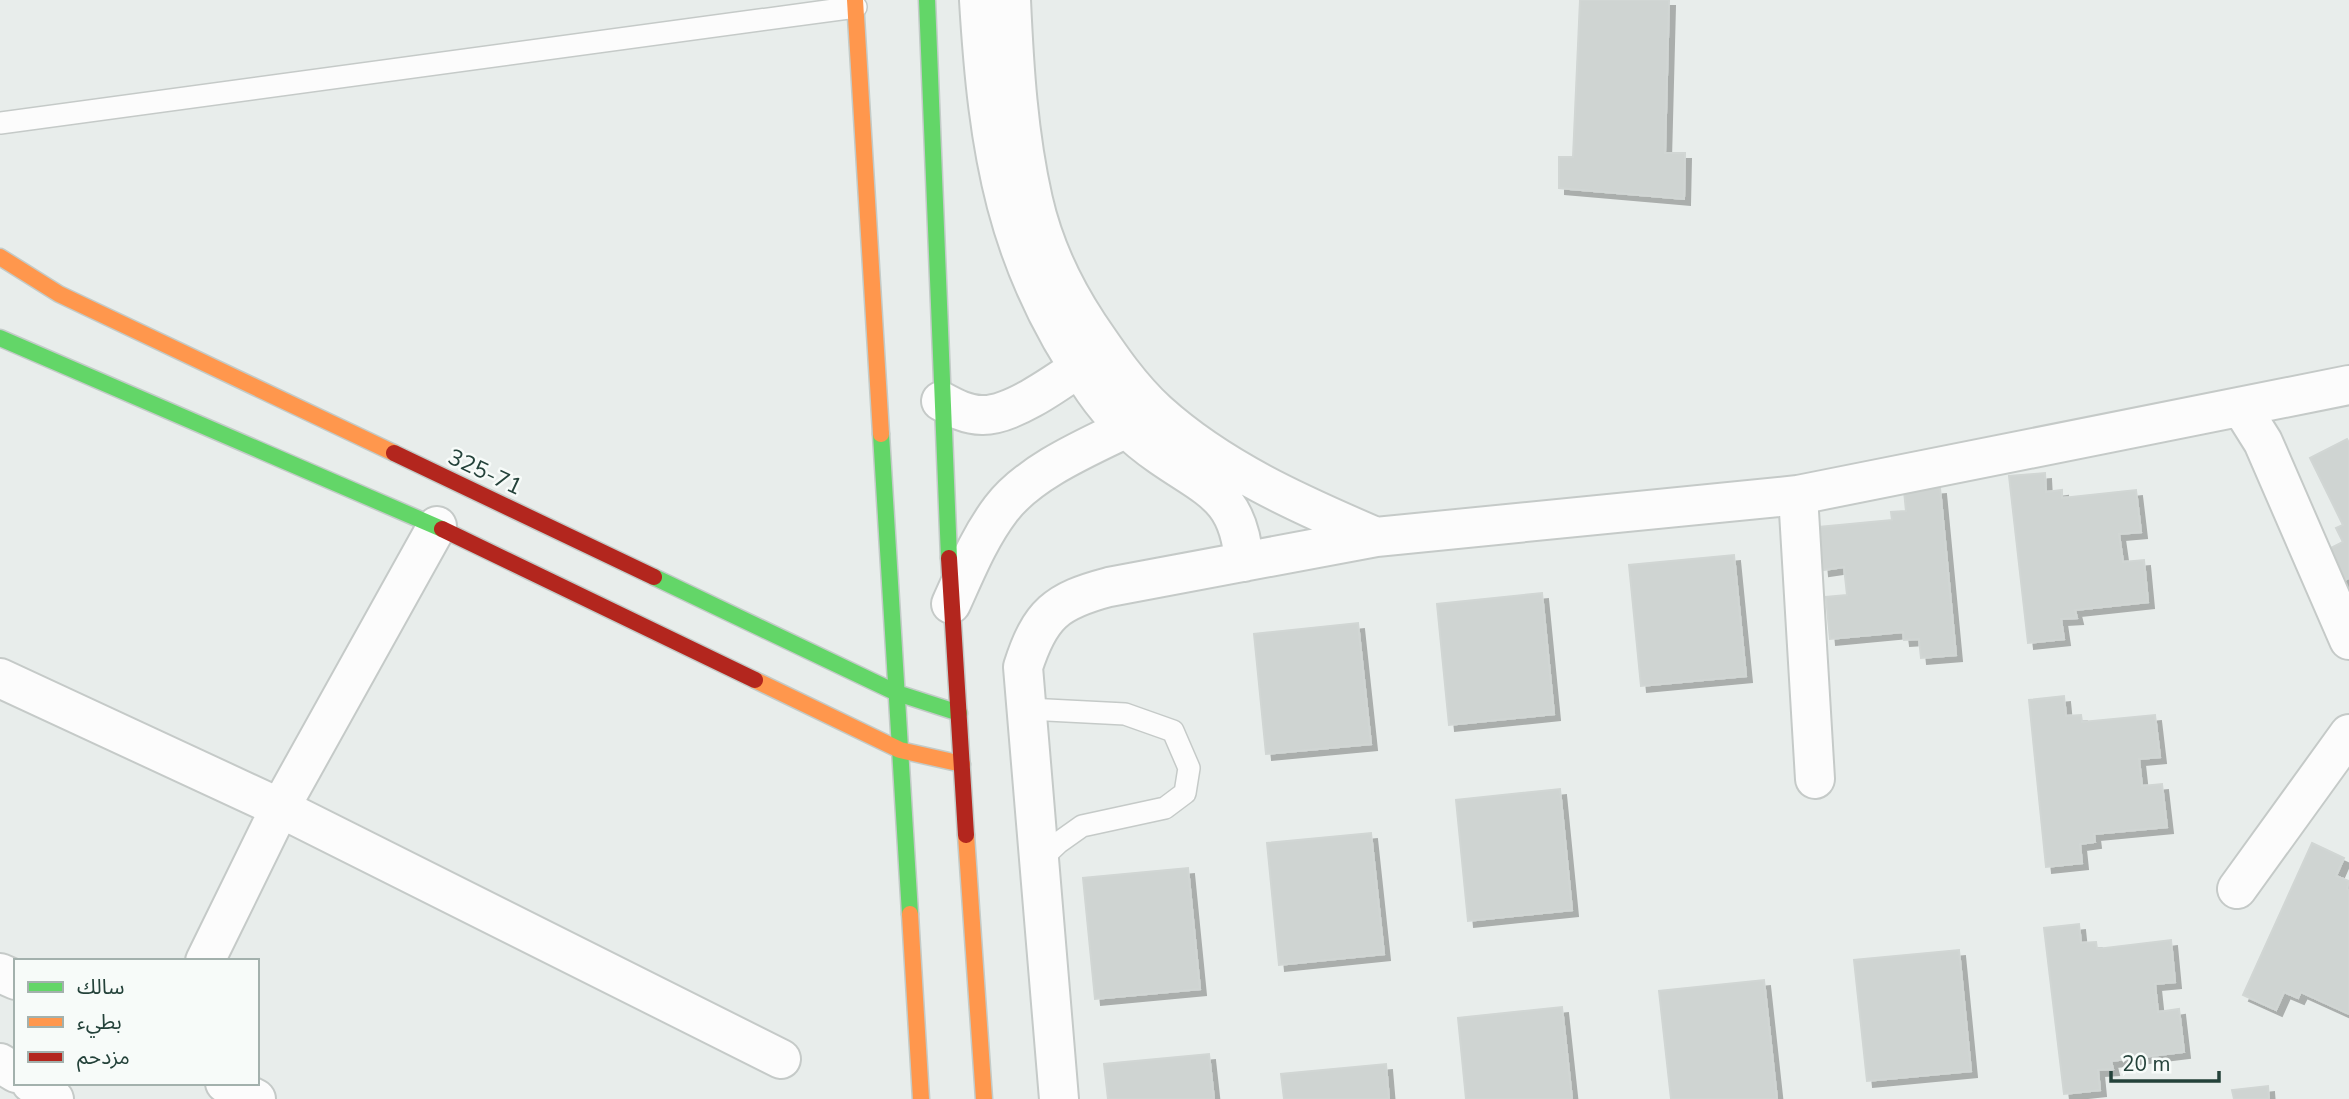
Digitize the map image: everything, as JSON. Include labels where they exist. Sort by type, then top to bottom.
[{"type":"main road","points":[[927,0],[951,604],[984,1099]]},
{"type":"main road","points":[[856,4],[921,1099]]},
{"type":"main road","name":"325-71","points":[[0,257],[59,295],[897,693],[959,713]]},
{"type":"main road","points":[[0,338],[437,526],[900,750],[962,764]]},
{"type":"street","points":[[979,0],[983,67],[1008,151],[1034,202],[1050,254],[1075,304],[1092,358],[1121,373],[1160,455],[1218,494],[1233,514],[1242,537],[1244,562]]},
{"type":"street","points":[[1008,151],[1014,61],[1011,0]]},
{"type":"street","points":[[942,401],[961,411],[982,415],[1004,412],[1092,358]]},
{"type":"street","points":[[1059,1099],[1023,667],[1033,636],[1052,612],[1079,595],[1109,587],[1376,537],[1798,495],[2349,385]]},
{"type":"street","points":[[2241,407],[2263,442],[2349,640]]},
{"type":"street","points":[[1142,421],[1202,446],[1297,503],[1376,537]]},
{"type":"street","points":[[951,604],[982,537],[1003,506],[1030,481],[1142,421]]},
{"type":"street","points":[[1798,495],[1815,779]]},
{"type":"street","points":[[206,959],[280,808],[437,526]]},
{"type":"street","points":[[0,678],[280,808],[781,1059]]},
{"type":"street","points":[[2237,890],[2349,734]]},
{"type":"street","points":[[34,1085],[54,1099]]},
{"type":"street","points":[[230,1085],[256,1099]]},
{"type":"lane","points":[[0,123],[856,4]]},
{"type":"lane","points":[[1028,709],[1125,714],[1173,731],[1189,768],[1185,793],[1165,808],[1082,826],[1040,860]]},
{"type":"building","points":[[1580,0],[1669,0],[1665,153],[1685,153],[1684,199],[1559,188],[1559,157],[1573,157]]},
{"type":"building","points":[[2347,439],[2349,578],[2341,582],[2325,551],[2343,542],[2336,528],[2343,525],[2310,458]]},
{"type":"building","points":[[2045,473],[2046,492],[2062,490],[2062,498],[2136,490],[2141,532],[2119,534],[2123,562],[2144,560],[2148,602],[2075,610],[2077,618],[2061,619],[2064,639],[2028,643],[2009,476]]},
{"type":"building","points":[[1940,488],[1956,655],[1921,658],[1919,639],[1904,640],[1903,632],[1830,639],[1826,597],[1847,595],[1844,567],[1823,570],[1819,527],[1892,520],[1891,512],[1906,511],[1904,491]]},
{"type":"building","points":[[1734,555],[1746,676],[1641,686],[1629,565]]},
{"type":"building","points":[[1542,593],[1554,714],[1449,725],[1437,604]]},
{"type":"building","points":[[1358,623],[1371,744],[1266,754],[1254,634]]},
{"type":"building","points":[[2064,696],[2066,716],[2081,715],[2082,722],[2155,715],[2160,757],[2139,759],[2142,786],[2162,784],[2167,827],[2094,834],[2095,842],[2080,844],[2082,863],[2046,867],[2029,700]]},
{"type":"building","points":[[1560,789],[1572,910],[1468,921],[1456,800]]},
{"type":"building","points":[[1371,833],[1384,954],[1279,965],[1267,843]]},
{"type":"building","points":[[2312,843],[2344,858],[2336,876],[2349,881],[2349,1014],[2301,992],[2298,998],[2284,992],[2276,1010],[2243,995]]},
{"type":"building","points":[[1188,868],[1200,989],[1095,999],[1083,878]]},
{"type":"building","points":[[2079,924],[2081,943],[2096,942],[2097,949],[2171,940],[2175,982],[2155,984],[2158,1012],[2179,1009],[2184,1052],[2111,1061],[2113,1069],[2098,1070],[2100,1090],[2064,1094],[2044,928]]},
{"type":"building","points":[[1959,950],[1971,1071],[1867,1081],[1854,960]]},
{"type":"building","points":[[1764,980],[1777,1099],[1671,1099],[1659,991]]},
{"type":"building","points":[[1562,1007],[1572,1099],[1466,1099],[1458,1018]]},
{"type":"building","points":[[1209,1054],[1214,1099],[1108,1099],[1104,1064]]},
{"type":"building","points":[[1386,1064],[1389,1099],[1284,1099],[1281,1074]]},
{"type":"building","points":[[2268,1086],[2269,1099],[2234,1099],[2232,1090]]},
{"type":"traffic: fast","points":[[927,0],[949,558]]},
{"type":"traffic: fast","points":[[0,338],[442,529]]},
{"type":"traffic: fast","points":[[881,434],[910,914]]},
{"type":"traffic: fast","points":[[654,577],[897,693],[959,713]]},
{"type":"traffic: slow","points":[[855,0],[881,434]]},
{"type":"traffic: slow","points":[[0,257],[59,294],[394,453]]},
{"type":"traffic: slow","points":[[755,680],[900,750],[962,764]]},
{"type":"traffic: slow","points":[[966,835],[984,1099]]},
{"type":"traffic: slow","points":[[910,914],[921,1099]]},
{"type":"traffic: jam","points":[[394,453],[654,577]]},
{"type":"traffic: jam","points":[[442,529],[755,680]]},
{"type":"traffic: jam","points":[[949,558],[966,835]]}]
